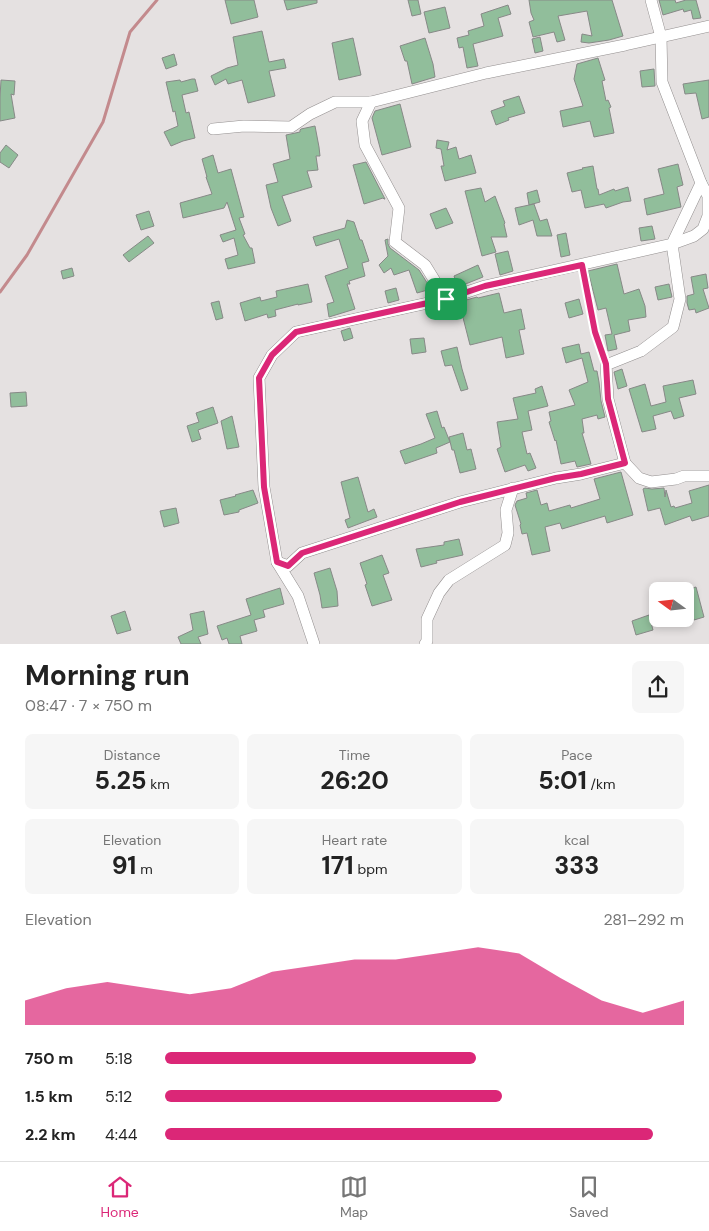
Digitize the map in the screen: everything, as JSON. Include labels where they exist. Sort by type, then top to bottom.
[{"type":"street","points":[[314,644],[298,596],[277,562],[264,487],[259,378],[272,355],[296,332],[446,299],[485,286],[672,244],[694,236],[703,229],[708,216],[708,196],[701,183],[662,82],[661,37],[651,0]]},
{"type":"street","points":[[213,130],[244,126],[291,127],[310,114],[334,102],[371,102],[486,73],[625,46],[709,26]]},
{"type":"street","points":[[371,102],[362,121],[365,145],[399,208],[395,242],[425,265],[446,299]]},
{"type":"street","points":[[701,183],[672,244],[680,299],[673,327],[641,351],[606,364],[608,399],[625,463],[638,478],[651,482],[676,479],[684,476],[709,476]]},
{"type":"street","points":[[277,562],[288,566],[302,553],[460,502],[625,463]]},
{"type":"street","points":[[425,644],[427,641],[427,619],[439,593],[449,580],[505,546],[508,533],[506,510],[513,488]]},
{"type":"lane","points":[[582,265],[595,332],[606,364]]},
{"type":"building","points":[[225,0],[254,0],[258,17],[231,24]]},
{"type":"building","points":[[284,0],[317,0],[317,3],[287,10]]},
{"type":"building","points":[[408,0],[418,0],[421,14],[412,16]]},
{"type":"building","points":[[529,0],[612,0],[623,36],[589,43],[581,42],[582,34],[592,36],[587,11],[558,16],[565,40],[557,42],[554,32],[533,37],[529,22],[534,20]]},
{"type":"building","points":[[659,0],[675,0],[676,3],[696,0],[701,18],[693,19],[691,10],[684,12],[683,9],[663,15]]},
{"type":"building","points":[[508,5],[511,14],[498,18],[503,36],[473,44],[478,66],[467,68],[463,47],[459,48],[457,38],[469,35],[468,31],[484,26],[481,14]]},
{"type":"building","points":[[445,7],[450,28],[429,33],[424,12]]},
{"type":"building","points":[[262,31],[269,62],[284,59],[286,68],[269,71],[275,96],[248,103],[242,80],[228,84],[226,79],[215,85],[211,76],[238,65],[233,37]]},
{"type":"building","points":[[540,37],[543,51],[535,53],[532,39]]},
{"type":"building","points":[[353,38],[361,75],[339,80],[332,43]]},
{"type":"building","points":[[425,38],[435,77],[412,84],[407,61],[405,61],[400,46]]},
{"type":"building","points":[[174,54],[177,65],[166,69],[162,58]]},
{"type":"building","points":[[598,58],[605,80],[602,81],[606,101],[608,100],[611,107],[609,108],[614,133],[594,137],[590,121],[563,127],[560,111],[583,106],[574,79],[577,64]]},
{"type":"building","points":[[654,69],[655,86],[642,87],[640,71]]},
{"type":"building","points":[[195,79],[198,91],[182,95],[186,113],[189,112],[195,138],[171,146],[164,132],[178,126],[166,82],[180,80],[181,82]]},
{"type":"building","points":[[1,80],[15,81],[14,95],[11,94],[15,118],[0,121],[0,97]]},
{"type":"building","points":[[709,80],[709,117],[702,119],[696,93],[685,94],[683,84]]},
{"type":"building","points":[[519,96],[525,113],[508,118],[509,120],[496,125],[491,111],[505,106],[503,101]]},
{"type":"building","points":[[400,104],[411,147],[382,155],[372,118],[375,111]]},
{"type":"building","points":[[315,126],[320,156],[316,156],[318,170],[307,171],[312,187],[282,196],[291,221],[278,226],[271,208],[266,185],[278,182],[273,164],[290,159],[286,135]]},
{"type":"building","points":[[437,140],[449,142],[447,150],[456,147],[459,159],[471,155],[476,173],[445,181],[441,166],[444,166],[441,149],[436,148]]},
{"type":"building","points":[[6,145],[18,155],[9,168],[0,162],[0,153]]},
{"type":"building","points":[[213,155],[218,173],[231,169],[244,217],[239,218],[245,234],[243,235],[250,248],[252,248],[255,263],[228,269],[225,259],[238,255],[234,238],[223,242],[220,235],[236,230],[227,202],[224,208],[183,218],[180,203],[212,194],[202,159]]},
{"type":"building","points":[[366,162],[385,199],[364,204],[353,165]]},
{"type":"building","points":[[678,164],[683,185],[677,187],[681,207],[647,215],[644,199],[664,194],[658,169]]},
{"type":"building","points":[[593,166],[599,195],[614,189],[615,191],[628,187],[631,201],[606,208],[604,204],[585,208],[581,190],[572,192],[567,173]]},
{"type":"building","points":[[481,188],[485,202],[495,196],[505,223],[507,237],[491,237],[496,252],[482,256],[465,191]]},
{"type":"building","points":[[537,190],[540,202],[529,205],[527,193]]},
{"type":"building","points":[[534,204],[540,221],[547,219],[552,236],[537,236],[533,220],[519,225],[515,208]]},
{"type":"building","points":[[446,208],[453,223],[436,229],[430,214]]},
{"type":"building","points":[[149,211],[154,226],[141,230],[136,215]]},
{"type":"building","points":[[347,220],[354,222],[369,261],[362,263],[365,276],[349,281],[350,284],[347,284],[355,309],[329,317],[327,304],[334,302],[325,276],[348,268],[339,239],[316,246],[313,237],[345,228]]},
{"type":"building","points":[[652,226],[655,239],[641,241],[639,228]]},
{"type":"building","points":[[566,233],[570,255],[561,257],[557,235]]},
{"type":"building","points":[[148,236],[154,243],[129,262],[123,255]]},
{"type":"building","points":[[388,239],[390,248],[419,270],[431,289],[417,293],[409,270],[394,275],[391,268],[384,273],[379,265],[388,256],[385,240]]},
{"type":"building","points":[[508,251],[513,271],[500,275],[495,254]]},
{"type":"building","points":[[617,264],[624,294],[639,289],[645,306],[646,317],[628,320],[630,331],[614,335],[617,349],[608,351],[605,335],[612,334],[606,308],[598,310],[588,271]]},
{"type":"building","points":[[478,265],[483,277],[458,287],[454,276]]},
{"type":"building","points":[[72,268],[74,276],[63,279],[61,271]]},
{"type":"building","points":[[706,274],[708,288],[703,289],[709,308],[696,313],[695,309],[689,310],[687,303],[687,296],[694,294],[691,277]]},
{"type":"building","points":[[308,284],[312,302],[275,310],[276,316],[268,318],[267,314],[245,321],[240,303],[260,297],[261,301],[277,297],[276,291]]},
{"type":"building","points":[[669,284],[672,297],[658,300],[655,287]]},
{"type":"building","points":[[396,288],[399,300],[388,303],[385,291]]},
{"type":"building","points":[[499,293],[504,313],[521,309],[525,329],[519,330],[524,354],[506,358],[502,337],[470,345],[459,302]]},
{"type":"building","points":[[579,299],[583,314],[569,318],[565,303]]},
{"type":"building","points":[[219,301],[223,318],[216,320],[211,303]]},
{"type":"building","points":[[350,328],[353,338],[344,341],[341,331]]},
{"type":"building","points":[[424,338],[426,352],[412,354],[410,339]]},
{"type":"building","points":[[579,344],[581,354],[589,352],[594,371],[597,371],[605,417],[598,419],[597,415],[582,419],[584,433],[582,433],[591,464],[577,467],[575,461],[561,464],[556,440],[549,422],[551,421],[549,412],[575,405],[569,390],[588,382],[582,358],[566,363],[562,348]]},
{"type":"building","points":[[457,347],[468,389],[461,391],[452,365],[445,366],[441,351]]},
{"type":"building","points":[[622,369],[627,386],[618,389],[614,372]]},
{"type":"building","points":[[693,380],[696,394],[679,398],[684,416],[674,419],[671,411],[653,416],[656,429],[642,432],[629,389],[645,384],[651,406],[666,402],[663,386]]},
{"type":"building","points":[[542,386],[548,406],[528,411],[532,430],[522,432],[527,454],[530,453],[536,468],[528,471],[525,465],[505,472],[497,449],[501,447],[497,422],[518,419],[513,398],[536,393],[535,389]]},
{"type":"building","points":[[26,392],[27,406],[11,407],[10,393]]},
{"type":"building","points":[[213,407],[218,423],[198,430],[201,439],[192,442],[187,426],[199,422],[196,413]]},
{"type":"building","points":[[437,411],[442,428],[444,427],[450,442],[436,448],[437,453],[405,464],[400,451],[435,438],[426,414]]},
{"type":"building","points":[[232,416],[239,447],[227,449],[221,421]]},
{"type":"building","points":[[463,433],[467,450],[471,449],[476,469],[460,473],[449,437]]},
{"type":"building","points":[[621,472],[633,515],[607,523],[605,516],[562,529],[560,523],[545,527],[550,551],[532,555],[527,533],[522,534],[515,505],[517,501],[527,498],[526,493],[537,490],[541,505],[547,503],[549,511],[570,505],[571,508],[600,499],[594,479]]},
{"type":"building","points":[[358,477],[368,512],[374,509],[377,517],[348,528],[345,520],[350,518],[341,482]]},
{"type":"building","points":[[709,485],[709,516],[692,521],[690,516],[665,525],[660,508],[648,511],[643,489],[645,488],[664,488],[665,497],[666,490],[671,507],[674,506],[675,508],[692,503],[689,491]]},
{"type":"building","points":[[253,490],[258,503],[239,510],[239,512],[224,515],[220,500]]},
{"type":"building","points":[[176,508],[179,523],[164,527],[160,511]]},
{"type":"building","points":[[459,539],[463,555],[436,561],[437,563],[421,567],[416,549],[444,545],[444,542]]},
{"type":"building","points":[[382,555],[389,573],[383,575],[392,600],[372,606],[360,563]]},
{"type":"building","points":[[330,568],[337,591],[338,606],[322,608],[314,573]]},
{"type":"building","points":[[696,587],[704,617],[694,620],[694,588]]},
{"type":"building","points":[[280,588],[284,604],[263,610],[265,617],[254,620],[257,631],[240,636],[242,644],[229,644],[227,638],[222,640],[217,626],[251,615],[246,599]]},
{"type":"building","points":[[125,611],[131,630],[117,634],[111,616]]},
{"type":"building","points":[[204,611],[208,634],[198,637],[201,644],[181,644],[178,637],[193,630],[190,614]]},
{"type":"building","points":[[649,615],[649,628],[652,628],[653,630],[636,635],[632,621]]},
{"type":"waterway","points":[[0,292],[27,255],[103,122],[130,32],[157,0]]},
{"type":"route","points":[[582,265],[595,332],[606,364],[608,399],[625,463],[460,502],[302,553],[288,566],[277,562],[264,487],[259,378],[272,355],[296,332],[446,299],[485,286],[582,265]]}]
